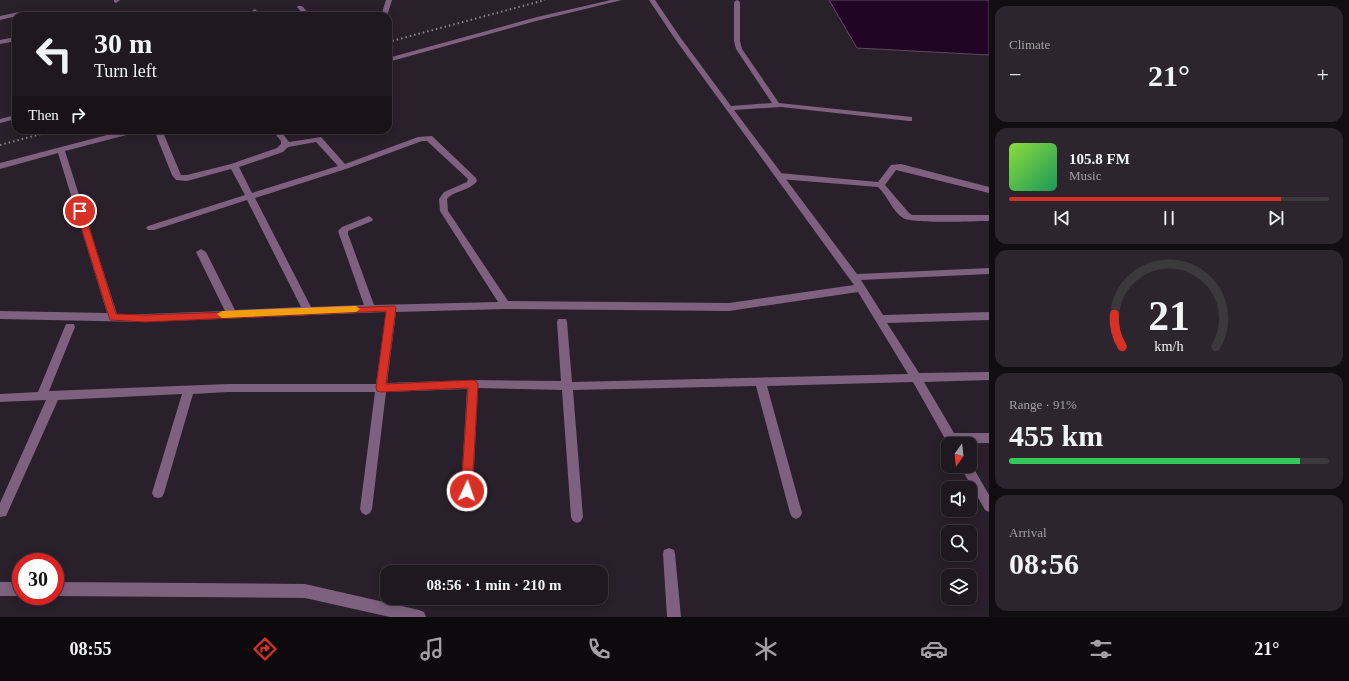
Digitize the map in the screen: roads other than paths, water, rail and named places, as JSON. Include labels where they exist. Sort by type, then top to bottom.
[{"type":"street","points":[[385,12],[389,0]]},
{"type":"street","points":[[392,59],[544,17],[619,0]]},
{"type":"street","points":[[652,0],[677,38],[854,277],[916,378],[950,437]]},
{"type":"street","points":[[737,2],[737,41],[739,49],[777,105]]},
{"type":"street","points":[[300,7],[304,12]]},
{"type":"street","points":[[0,18],[12,15]]},
{"type":"street","points":[[0,42],[12,40]]},
{"type":"street","points":[[729,108],[777,105],[909,119]]},
{"type":"street","points":[[0,121],[12,118]]},
{"type":"street","points":[[0,166],[121,134]]},
{"type":"street","points":[[160,134],[176,175],[179,178],[187,178],[234,166],[280,150],[285,144],[318,139],[343,167]]},
{"type":"street","points":[[279,134],[285,141],[285,144]]},
{"type":"street","points":[[151,228],[343,167],[421,139],[429,138],[472,178],[473,182],[447,194],[443,198],[444,211],[505,305]]},
{"type":"street","points":[[61,150],[113,318]]},
{"type":"street","points":[[234,166],[308,310]]},
{"type":"street","points":[[880,185],[894,167],[901,167],[989,190]]},
{"type":"street","points":[[779,176],[880,185],[885,188],[900,212],[904,216],[911,218],[989,218]]},
{"type":"street","points":[[369,219],[345,229],[342,234],[370,308]]},
{"type":"street","points":[[201,252],[232,314]]},
{"type":"street","points":[[854,277],[989,271]]},
{"type":"street","points":[[0,315],[145,318],[308,310],[505,305],[730,307],[860,288]]},
{"type":"street","points":[[366,509],[391,308]]},
{"type":"street","points":[[880,319],[989,316]]},
{"type":"street","points":[[562,322],[577,518]]},
{"type":"street","points":[[41,397],[70,327]]},
{"type":"street","points":[[0,398],[228,388],[381,388],[473,384],[567,386],[989,376]]},
{"type":"street","points":[[760,381],[796,513]]},
{"type":"street","points":[[466,506],[473,384]]},
{"type":"street","points":[[158,493],[189,390]]},
{"type":"street","points":[[2,512],[54,396]]},
{"type":"street","points":[[977,439],[989,438]]},
{"type":"street","points":[[970,473],[987,499]]},
{"type":"street","points":[[670,554],[674,617]]},
{"type":"street","points":[[0,589],[12,589]]},
{"type":"street","points":[[64,589],[305,591],[419,617]]},
{"type":"railway","points":[[392,41],[545,0]]},
{"type":"railway","points":[[0,145],[41,134]]}]
